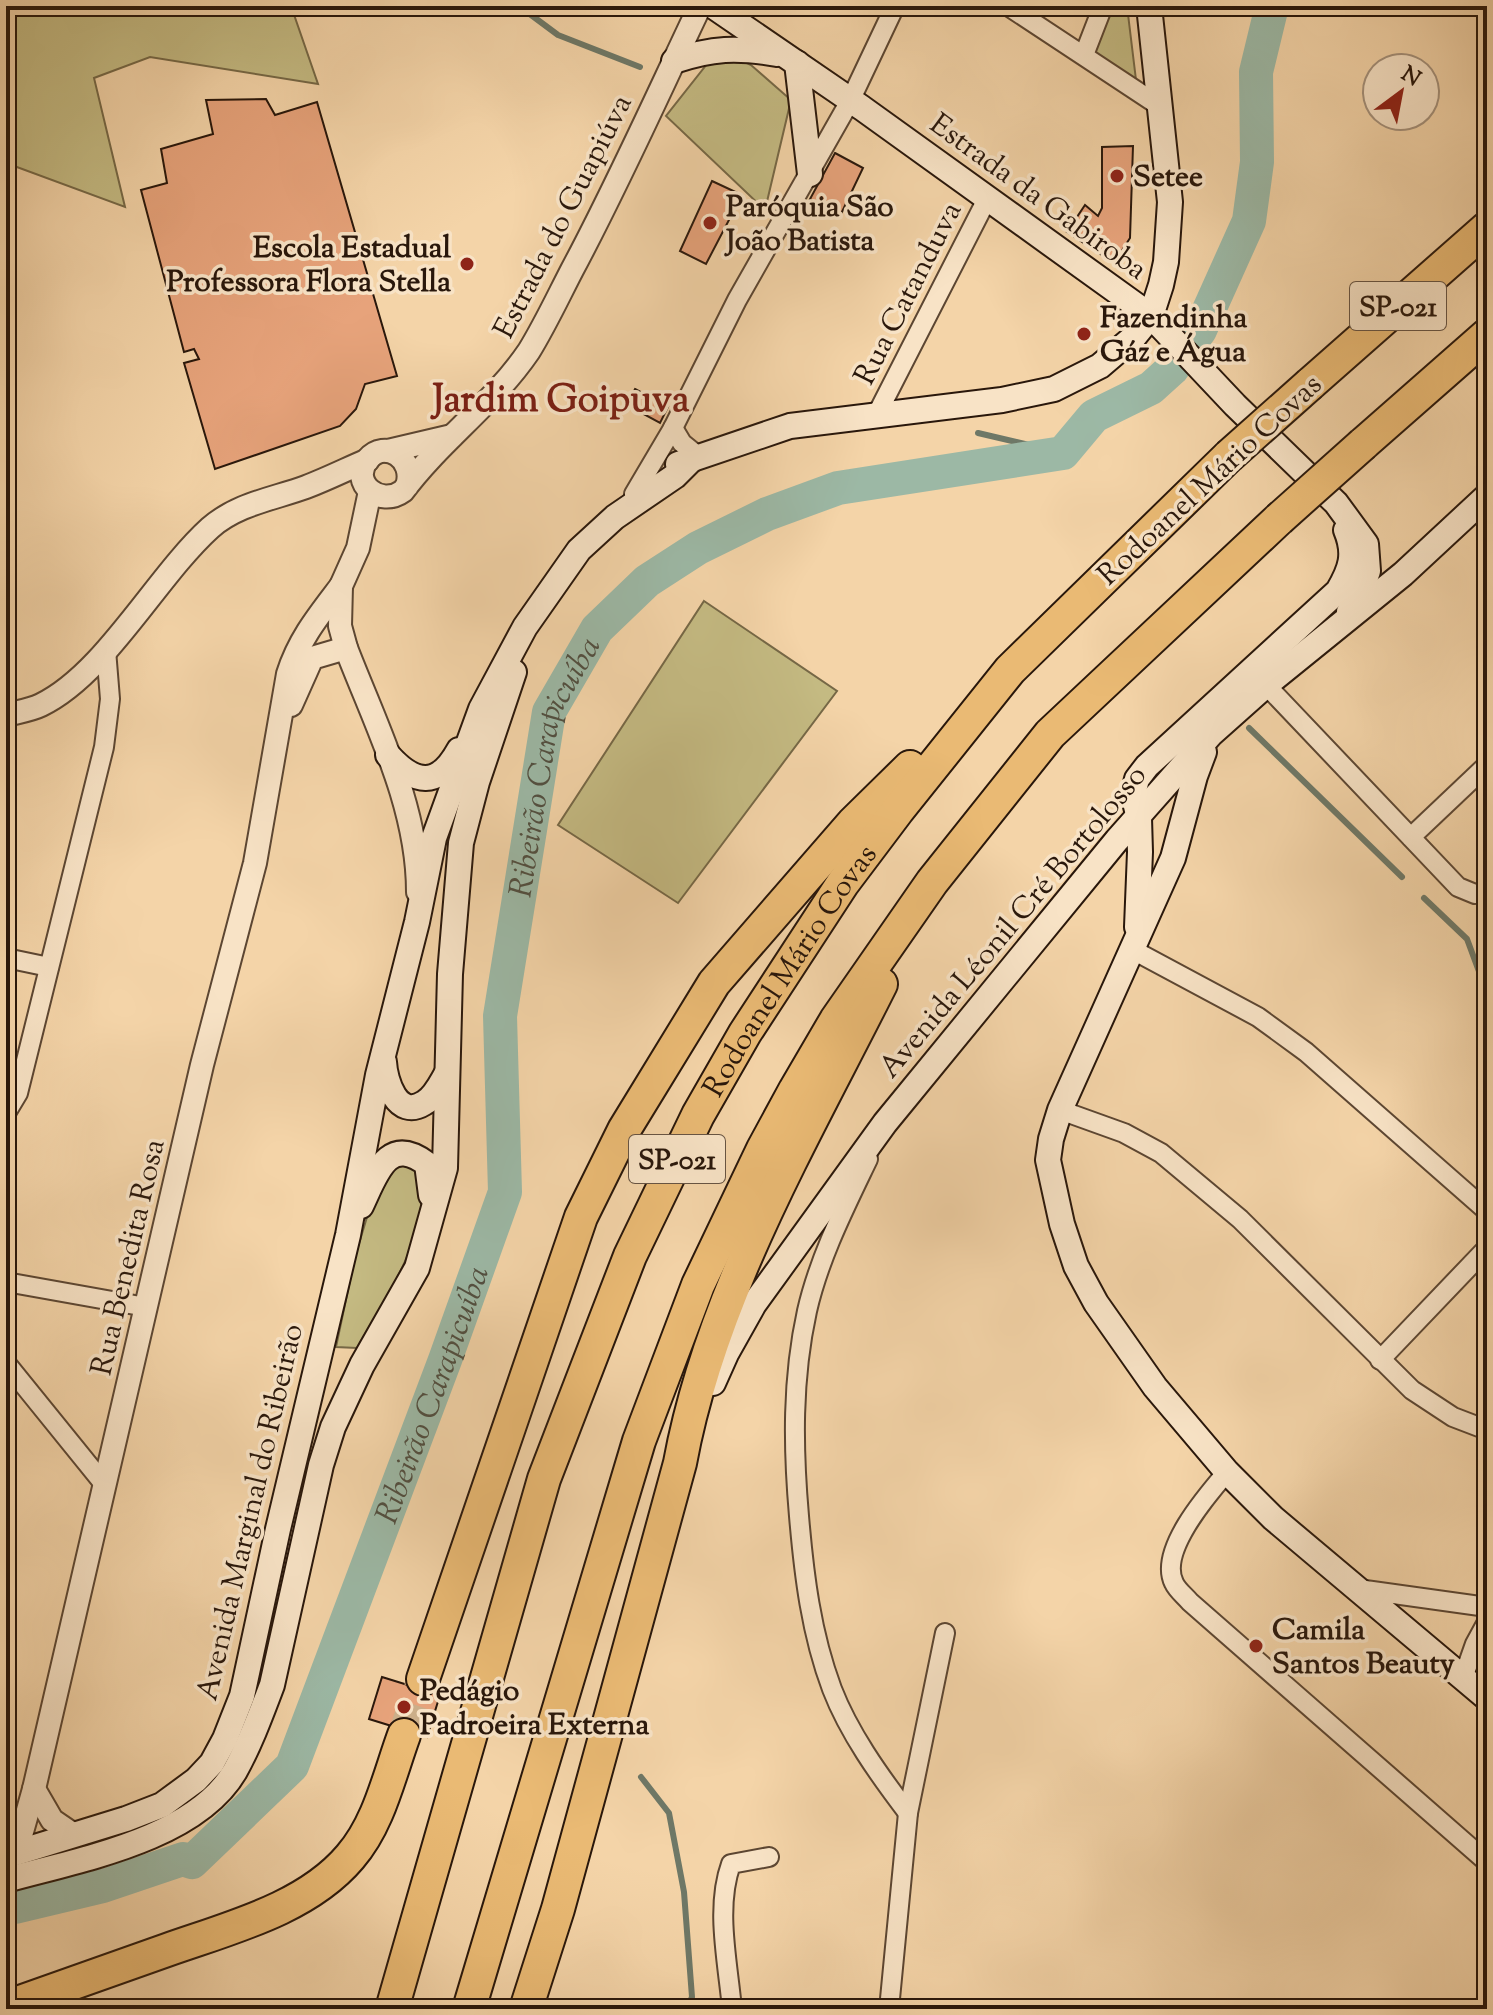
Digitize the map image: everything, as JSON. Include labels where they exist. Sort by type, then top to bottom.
[{"type":"highway","name":"Rodoanel Mário Covas","points":[[392,2009],[544,1479],[630,1256],[698,1115],[745,1033],[843,883],[1010,670],[1229,456],[1487,228]]},
{"type":"highway","name":"SP-021","points":[[469,2009],[577,1639],[639,1441],[698,1285],[763,1149],[836,1020],[932,882],[1050,734],[1279,519],[1487,335]]},
{"type":"highway","points":[[423,1679],[581,1217],[624,1130],[714,983],[853,823],[1010,670]]},
{"type":"highway","points":[[526,2009],[558,1909],[680,1463],[700,1379],[771,1202],[932,882]]},
{"type":"highway","points":[[6,2007],[243,1923],[323,1883],[351,1857],[373,1823],[404,1735]]},
{"type":"highway","points":[[536,2009],[558,1909]]},
{"type":"main road","name":"Estrada da Gabiroba","points":[[713,6],[1151,316],[1336,503],[1366,544],[1369,559],[1364,584],[1339,628]]},
{"type":"main road","points":[[564,574],[579,550],[615,517],[634,494],[672,466],[790,426],[1002,400],[1054,389],[1100,366],[1134,337],[1151,316],[1166,262],[1170,202],[1149,6]]},
{"type":"main road","points":[[674,61],[712,49],[738,48],[792,59],[810,174]]},
{"type":"main road","points":[[615,517],[675,476],[695,458]]},
{"type":"main road","name":"Avenida Léonil Cré Bortolosso","points":[[680,1463],[726,1354],[754,1304],[885,1123],[1117,840],[1211,734],[1266,685],[1403,574],[1487,496]]},
{"type":"main road","points":[[1135,946],[1140,852],[1139,818],[1133,794],[1137,779],[1147,766],[1338,591],[1353,559],[1352,545],[1336,503]]},
{"type":"main road","name":"Avenida Marginal do Ribeirão","points":[[389,757],[409,775],[420,779],[431,778],[444,771],[453,760],[525,627],[564,574]]},
{"type":"main road","name":"Avenida Marginal do Ribeirão","points":[[6,1880],[152,1838],[190,1816],[213,1798],[234,1773],[272,1685],[321,1465],[333,1427],[362,1365],[417,1268],[430,1230],[445,1168],[450,974],[461,843],[477,782],[513,673],[564,574]]},
{"type":"main road","name":"Avenida Marginal do Ribeirão","points":[[11,1855],[162,1805],[196,1780],[212,1763],[225,1739],[242,1696],[348,1235],[384,1052],[417,922],[434,838],[481,709]]},
{"type":"main road","points":[[1211,734],[1195,776],[1173,858],[1060,1110],[1051,1139],[1048,1160],[1062,1224],[1076,1266],[1096,1303],[1155,1387],[1227,1472],[1273,1518],[1487,1698]]},
{"type":"main road","points":[[1139,818],[1153,830],[1162,831],[1175,825],[1184,815]]},
{"type":"main road","name":"Avenida Marginal do Ribeirão","points":[[384,1052],[388,1089],[403,1105],[421,1106],[434,1094],[447,1070],[436,1034],[435,956],[444,887],[442,863],[434,838]]},
{"type":"main road","name":"Avenida Marginal do Ribeirão","points":[[348,1235],[380,1167],[389,1157],[402,1152],[416,1155],[429,1169],[430,1230]]},
{"type":"street","name":"Estrada do Guapiúva","points":[[402,490],[486,405],[531,348],[594,228],[700,6]]},
{"type":"street","points":[[634,494],[673,428],[737,300],[850,101],[895,6]]},
{"type":"street","points":[[1008,6],[1161,107]]},
{"type":"street","points":[[1084,55],[1103,6]]},
{"type":"street","name":"Rua Catanduva","points":[[877,414],[987,199]]},
{"type":"street","points":[[673,428],[695,458]]},
{"type":"street","name":"Estrada do Guapiúva","points":[[311,485],[378,456],[452,436]]},
{"type":"street","points":[[6,715],[40,706],[58,694],[106,650],[163,579],[212,526],[249,504],[311,485],[369,490],[388,498],[402,490],[409,478],[407,464],[396,453],[378,456],[363,474],[369,490]]},
{"type":"street","name":"Rua Benedita Rosa","points":[[358,548],[369,490]]},
{"type":"street","name":"Rua Benedita Rosa","points":[[11,1855],[34,1789],[202,1065],[255,863],[282,698],[297,646],[341,586],[358,548],[402,490]]},
{"type":"street","name":"Rua Benedita Rosa","points":[[276,739],[312,658],[346,648],[340,626],[341,586]]},
{"type":"street","points":[[346,648],[409,814],[416,845],[417,922]]},
{"type":"street","points":[[6,1113],[18,1093],[104,747],[110,699],[106,650]]},
{"type":"street","points":[[1266,685],[1458,887],[1475,894],[1487,892]]},
{"type":"street","name":"Avenida Marginal do Ribeirão","points":[[389,757],[434,838]]},
{"type":"street","points":[[1411,837],[1487,765]]},
{"type":"street","points":[[1135,946],[1258,1017],[1306,1052],[1487,1211]]},
{"type":"street","points":[[6,958],[49,967]]},
{"type":"street","points":[[1060,1110],[1124,1133],[1161,1153],[1240,1219],[1412,1390],[1453,1417],[1487,1430]]},
{"type":"street","points":[[885,1123],[833,1233],[807,1307],[797,1363],[794,1457],[810,1614],[832,1690],[868,1757],[908,1813]]},
{"type":"street","points":[[1380,1360],[1487,1248]]},
{"type":"street","points":[[6,1282],[146,1307]]},
{"type":"street","points":[[6,1363],[104,1484]]},
{"type":"street","points":[[1227,1472],[1192,1517],[1177,1544],[1171,1562],[1173,1582],[1198,1609],[1487,1862]]},
{"type":"street","points":[[1358,1589],[1487,1607]]},
{"type":"street","points":[[1463,1678],[1487,1622]]},
{"type":"street","points":[[889,2009],[908,1813],[945,1633]]},
{"type":"street","points":[[34,1789],[52,1820],[74,1835]]},
{"type":"street","points":[[732,2009],[726,1946],[724,1890],[727,1876],[731,1864],[769,1857]]},
{"type":"shaded area","points":[[6,6],[291,6],[318,84],[150,57],[94,78],[125,207],[6,163]]},
{"type":"shaded area","points":[[1112,6],[1127,6],[1136,80],[1093,53]]},
{"type":"shaded area","points":[[736,58],[751,65],[791,100],[765,210],[666,116],[711,59]]},
{"type":"shaded area","points":[[704,601],[837,691],[678,903],[558,825]]},
{"type":"shaded area","points":[[410,1164],[422,1177],[422,1184],[420,1212],[409,1253],[357,1348],[336,1347],[367,1217],[395,1166]]},
{"type":"building","points":[[266,99],[275,115],[317,102],[397,376],[365,384],[356,409],[340,426],[215,469],[184,363],[199,359],[194,349],[184,352],[141,190],[167,183],[161,149],[213,134],[206,100]]},
{"type":"building","name":"Setee","points":[[1133,146],[1130,238],[1114,263],[1067,232],[1085,205],[1098,216],[1102,208],[1102,147]]},
{"type":"building","points":[[835,153],[863,168],[840,216],[810,199]]},
{"type":"building","name":"Paróquia São João Batista","points":[[712,181],[742,195],[706,264],[680,251]]},
{"type":"building","points":[[635,389],[668,407],[660,423],[627,405]]},
{"type":"building","name":"Pedágio Padroeira Externa","points":[[382,1677],[440,1695],[427,1737],[369,1719]]},
{"type":"waterway","points":[[519,6],[558,35],[640,67]]},
{"type":"waterway","name":"Ribeirão Carapicuíba","points":[[15,1907],[103,1886],[183,1859],[192,1862],[292,1766],[505,1192],[500,1016],[549,712],[597,629],[647,581],[698,548],[767,514],[838,488],[1063,453],[1094,416],[1151,388],[1172,369],[1200,330],[1249,221],[1257,162],[1256,72],[1272,6]]},
{"type":"waterway","points":[[978,433],[1063,453]]},
{"type":"waterway","points":[[1249,728],[1402,877]]},
{"type":"waterway","points":[[1424,898],[1467,939],[1487,993]]},
{"type":"waterway","points":[[641,1777],[669,1813],[684,1892],[692,1997],[687,2009]]},
{"type":"tunnel","points":[[404,1735],[423,1679]]},
{"type":"place","name":"Setee","points":[[1117,176]]},
{"type":"place","name":"Paróquia São João Batista","points":[[710,223]]},
{"type":"place","name":"Escola Estadual Professora Flora Stella","points":[[467,264]]},
{"type":"place","name":"Fazendinha Gáz e Água","points":[[1084,334]]},
{"type":"place","name":"Camila Santos Beauty","points":[[1256,1646]]},
{"type":"place","name":"Pedágio Padroeira Externa","points":[[404,1707]]},
{"type":"district","name":"Jardim Goipuva","points":[[561,398]]}]
